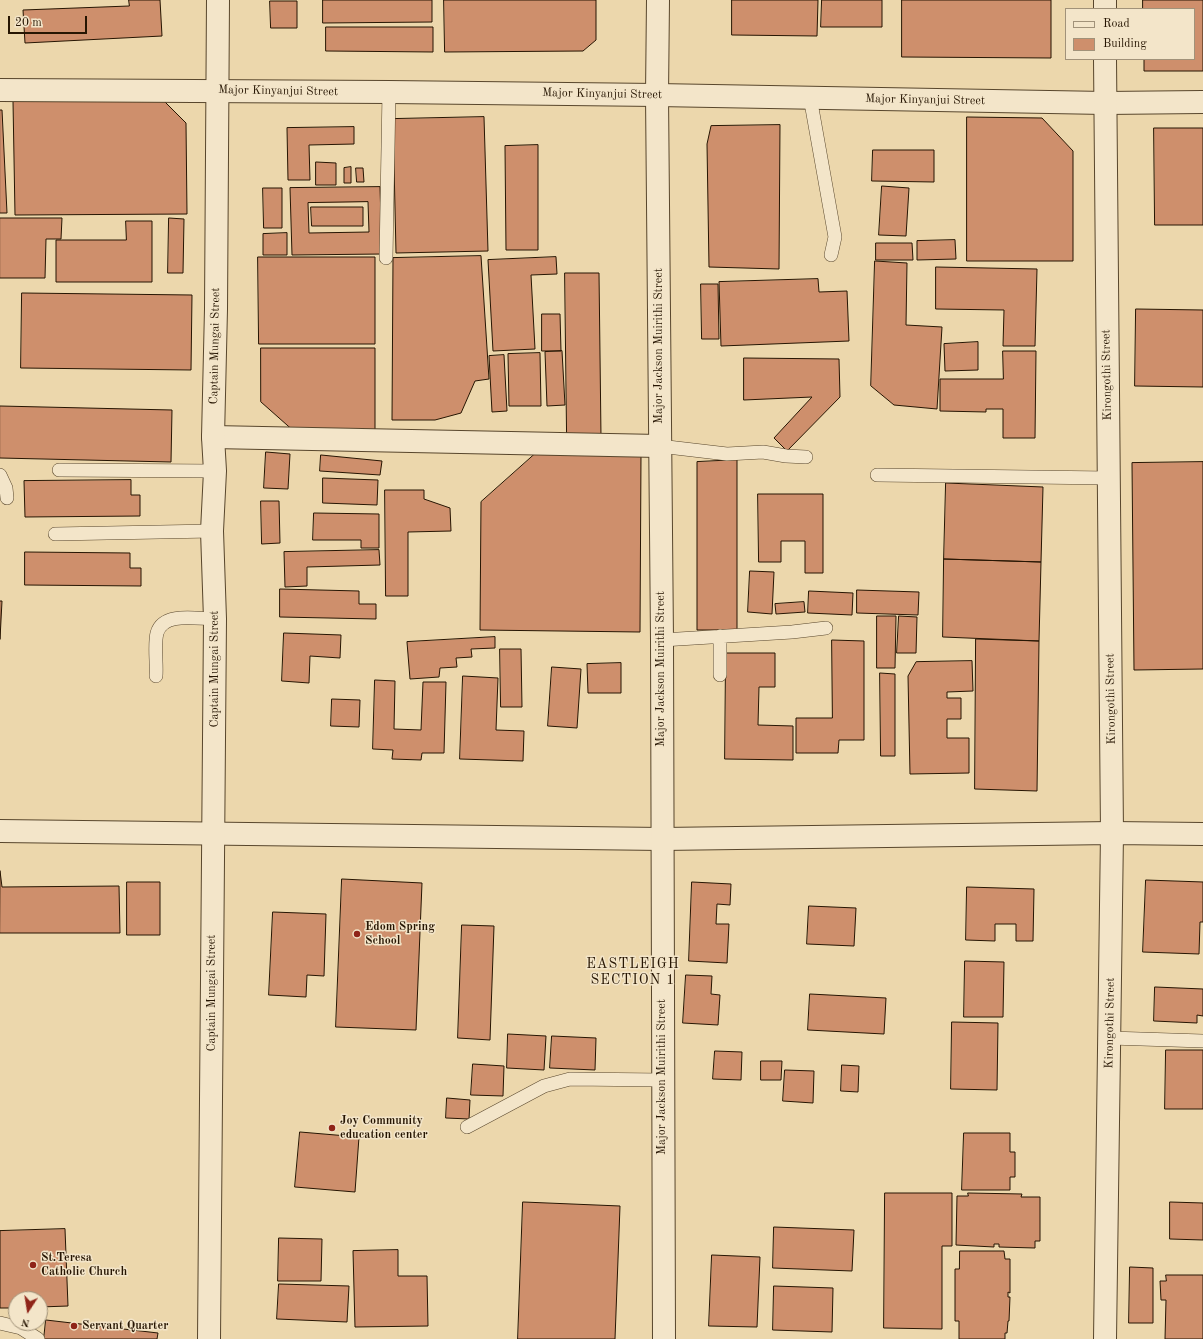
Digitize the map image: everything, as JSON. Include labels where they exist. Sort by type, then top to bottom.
[{"type":"street","name":"Captain Mungai Street","points":[[209,1339],[215,619],[212,531],[215,471],[213,437],[216,309],[216,90],[218,0]]},
{"type":"street","name":"Major Jackson Muirithi Street","points":[[658,0],[657,95],[659,446],[662,640],[662,1080],[664,1339]]},
{"type":"street","name":"Kirongothi Street","points":[[1105,60],[1112,833],[1105,1339]]},
{"type":"street","name":"Major Kinyanjui Street","points":[[0,90],[216,90],[657,95],[1105,103],[1203,102]]},
{"type":"street","points":[[213,437],[659,446]]},
{"type":"street","points":[[0,831],[213,832],[662,839],[1112,833],[1203,834]]},
{"type":"lane","points":[[386,258],[389,92]]},
{"type":"lane","points":[[810,98],[834,237],[832,255]]},
{"type":"lane","points":[[659,446],[727,454],[763,452],[786,456],[806,457]]},
{"type":"lane","points":[[59,470],[215,471]]},
{"type":"lane","points":[[0,475],[6,488],[7,498]]},
{"type":"lane","points":[[877,475],[1108,478]]},
{"type":"lane","points":[[55,534],[212,531]]},
{"type":"lane","points":[[156,676],[158,633],[163,623],[174,618],[215,619]]},
{"type":"lane","points":[[662,640],[792,632],[826,628]]},
{"type":"lane","points":[[720,636],[720,675]]},
{"type":"lane","points":[[1110,1038],[1203,1041]]},
{"type":"lane","points":[[467,1127],[544,1086],[570,1079],[662,1080]]},
{"type":"lane","points":[[0,1323],[21,1328],[38,1339]]},
{"type":"building","points":[[129,0],[160,0],[162,36],[25,43],[23,10],[129,6]]},
{"type":"building","points":[[323,0],[432,0],[432,22],[323,23]]},
{"type":"building","points":[[444,0],[596,0],[596,40],[583,51],[445,52]]},
{"type":"building","points":[[732,0],[818,0],[817,36],[732,35]]},
{"type":"building","points":[[822,0],[882,0],[882,27],[821,27]]},
{"type":"building","points":[[902,0],[1051,0],[1051,58],[902,57]]},
{"type":"building","points":[[1143,0],[1203,0],[1203,71],[1144,71],[1144,60],[1195,60],[1195,8],[1143,8]]},
{"type":"building","points":[[270,1],[297,1],[297,28],[271,28]]},
{"type":"building","points":[[326,27],[433,27],[433,52],[326,51]]},
{"type":"building","points":[[163,100],[186,123],[187,214],[15,215],[13,101]]},
{"type":"building","points":[[0,110],[2,110],[7,213],[0,213]]},
{"type":"building","points":[[484,117],[488,251],[396,253],[393,119]]},
{"type":"building","points":[[967,117],[1042,118],[1073,151],[1073,261],[967,261]]},
{"type":"building","points":[[780,125],[779,269],[709,267],[707,144],[711,126]]},
{"type":"building","points":[[354,127],[354,144],[309,145],[310,180],[288,180],[287,128]]},
{"type":"building","points":[[1154,128],[1203,128],[1203,225],[1155,225]]},
{"type":"building","points":[[538,145],[538,250],[506,250],[505,146]]},
{"type":"building","points":[[873,150],[934,150],[934,182],[872,181]]},
{"type":"building","points":[[316,162],[336,163],[336,185],[316,185]]},
{"type":"building","points":[[351,167],[351,183],[344,183],[344,168]]},
{"type":"building","points":[[356,168],[363,168],[364,182],[357,182]]},
{"type":"building","points":[[882,186],[909,188],[906,236],[879,235]]},
{"type":"building","points":[[380,187],[382,254],[292,255],[290,188]],"holes":[[[368,202],[369,232],[309,233],[308,203]]]},
{"type":"building","points":[[263,188],[282,188],[282,228],[264,228]]},
{"type":"building","points":[[311,207],[363,207],[363,226],[312,226]]},
{"type":"building","points":[[0,218],[62,218],[61,239],[46,239],[45,278],[0,278]]},
{"type":"building","points":[[169,218],[184,219],[183,273],[168,273]]},
{"type":"building","points":[[126,221],[152,221],[152,282],[56,282],[56,240],[126,240]]},
{"type":"building","points":[[287,233],[287,255],[263,255],[263,234]]},
{"type":"building","points":[[955,240],[956,259],[917,260],[917,241]]},
{"type":"building","points":[[876,243],[912,243],[913,260],[876,260]]},
{"type":"building","points":[[481,256],[489,379],[475,381],[461,413],[435,420],[392,420],[393,258]]},
{"type":"building","points":[[258,257],[375,257],[375,344],[259,344]]},
{"type":"building","points":[[556,257],[557,274],[531,275],[535,349],[493,351],[488,260]]},
{"type":"building","points":[[875,261],[907,263],[906,325],[942,327],[937,409],[894,405],[871,386]]},
{"type":"building","points":[[936,267],[1037,269],[1035,346],[1003,346],[1004,310],[936,309]]},
{"type":"building","points":[[565,273],[599,273],[601,437],[567,437]]},
{"type":"building","points":[[818,279],[819,292],[847,291],[849,341],[721,346],[719,282]]},
{"type":"building","points":[[701,284],[718,284],[719,339],[702,339]]},
{"type":"building","points":[[22,293],[192,295],[191,370],[21,368]]},
{"type":"building","points":[[1136,309],[1203,310],[1203,387],[1135,386]]},
{"type":"building","points":[[542,314],[560,314],[561,351],[542,351]]},
{"type":"building","points":[[978,342],[978,370],[945,371],[944,344]]},
{"type":"building","points":[[261,348],[375,348],[375,433],[296,433],[261,402]]},
{"type":"building","points":[[562,351],[565,405],[547,406],[545,352]]},
{"type":"building","points":[[1003,351],[1036,351],[1035,438],[1003,438],[1003,409],[986,409],[986,412],[940,411],[940,379],[1003,379]]},
{"type":"building","points":[[540,353],[541,406],[509,406],[508,354]]},
{"type":"building","points":[[504,355],[507,411],[492,412],[489,356]]},
{"type":"building","points":[[744,358],[839,359],[840,397],[787,451],[774,438],[812,397],[744,400]]},
{"type":"building","points":[[0,406],[172,410],[171,462],[0,458]]},
{"type":"building","points":[[266,452],[290,454],[288,489],[264,488]]},
{"type":"building","points":[[536,453],[641,454],[640,632],[480,630],[481,502]]},
{"type":"building","points":[[321,455],[382,461],[380,475],[320,471]]},
{"type":"building","points":[[737,460],[737,630],[697,630],[697,462]]},
{"type":"building","points":[[1203,462],[1203,669],[1134,670],[1132,463]]},
{"type":"building","points":[[323,478],[378,480],[377,505],[323,503]]},
{"type":"building","points":[[131,480],[131,495],[140,495],[140,516],[25,517],[24,481]]},
{"type":"building","points":[[946,483],[1043,487],[1041,562],[944,559]]},
{"type":"building","points":[[385,490],[424,490],[424,499],[450,508],[451,531],[408,532],[408,596],[386,596]]},
{"type":"building","points":[[758,494],[823,494],[823,573],[805,573],[805,541],[781,541],[781,562],[759,562]]},
{"type":"building","points":[[261,501],[279,501],[280,543],[262,544]]},
{"type":"building","points":[[314,513],[379,514],[379,548],[361,548],[361,540],[313,540]]},
{"type":"building","points":[[379,550],[380,565],[307,567],[307,586],[285,587],[284,552]]},
{"type":"building","points":[[25,552],[130,553],[130,568],[141,568],[141,586],[25,585]]},
{"type":"building","points":[[944,559],[1041,562],[1039,641],[943,637]]},
{"type":"building","points":[[750,571],[774,572],[772,614],[748,612]]},
{"type":"building","points":[[280,589],[359,591],[359,604],[376,604],[376,619],[280,617]]},
{"type":"building","points":[[857,590],[919,592],[918,615],[857,613]]},
{"type":"building","points":[[809,591],[853,593],[852,615],[808,613]]},
{"type":"building","points":[[0,601],[2,601],[0,639]]},
{"type":"building","points":[[804,602],[805,612],[776,614],[775,604]]},
{"type":"building","points":[[877,616],[896,616],[895,668],[877,668]]},
{"type":"building","points":[[899,616],[917,617],[916,653],[897,653]]},
{"type":"building","points":[[284,633],[341,635],[340,658],[310,656],[309,683],[282,681]]},
{"type":"building","points":[[495,637],[495,648],[471,649],[472,657],[456,658],[457,667],[440,668],[439,677],[410,679],[407,642]]},
{"type":"building","points":[[976,639],[1039,641],[1037,791],[975,789]]},
{"type":"building","points":[[832,640],[864,641],[864,740],[839,740],[838,753],[796,753],[796,718],[832,718]]},
{"type":"building","points":[[500,649],[521,649],[522,707],[501,707]]},
{"type":"building","points":[[726,653],[775,653],[775,687],[759,687],[758,725],[793,726],[793,760],[725,759]]},
{"type":"building","points":[[972,661],[973,691],[947,692],[947,698],[961,698],[961,719],[947,719],[947,738],[969,738],[969,773],[910,774],[908,676],[916,662]]},
{"type":"building","points":[[621,663],[621,693],[588,693],[587,664]]},
{"type":"building","points":[[552,667],[581,669],[577,728],[548,726]]},
{"type":"building","points":[[880,673],[895,674],[895,756],[881,756]]},
{"type":"building","points":[[463,676],[498,678],[496,730],[524,731],[523,761],[460,759]]},
{"type":"building","points":[[375,680],[395,681],[394,729],[421,730],[423,682],[446,682],[444,753],[422,753],[421,760],[392,759],[393,750],[373,749]]},
{"type":"building","points":[[332,699],[360,700],[359,727],[331,726]]},
{"type":"building","points":[[0,871],[2,887],[119,886],[120,933],[0,933]]},
{"type":"building","points":[[342,879],[422,883],[416,1030],[336,1027]]},
{"type":"building","points":[[1146,880],[1203,882],[1203,922],[1200,922],[1199,954],[1143,952]]},
{"type":"building","points":[[127,882],[160,882],[160,935],[127,935]]},
{"type":"building","points":[[692,882],[731,884],[730,905],[717,904],[716,924],[729,924],[727,963],[689,961]]},
{"type":"building","points":[[967,887],[1034,889],[1033,941],[1016,941],[1016,924],[995,924],[995,941],[966,940]]},
{"type":"building","points":[[809,906],[856,908],[854,946],[807,944]]},
{"type":"building","points":[[273,912],[326,914],[324,976],[307,975],[306,997],[269,995]]},
{"type":"building","points":[[462,925],[494,926],[490,1040],[458,1038]]},
{"type":"building","points":[[965,961],[1004,962],[1003,1017],[964,1017]]},
{"type":"building","points":[[686,975],[712,976],[711,994],[720,995],[718,1025],[683,1023]]},
{"type":"building","points":[[1155,987],[1203,989],[1203,1016],[1197,1015],[1197,1023],[1154,1021]]},
{"type":"building","points":[[810,994],[886,998],[884,1034],[808,1030]]},
{"type":"building","points":[[952,1022],[998,1023],[997,1090],[951,1089]]},
{"type":"building","points":[[508,1034],[546,1036],[544,1070],[507,1068]]},
{"type":"building","points":[[552,1036],[596,1038],[595,1070],[550,1068]]},
{"type":"building","points":[[1166,1050],[1203,1050],[1203,1109],[1165,1109]]},
{"type":"building","points":[[715,1051],[742,1052],[741,1080],[713,1079]]},
{"type":"building","points":[[761,1061],[782,1061],[781,1080],[761,1080]]},
{"type":"building","points":[[473,1064],[504,1066],[503,1096],[471,1095]]},
{"type":"building","points":[[842,1065],[859,1066],[858,1092],[841,1091]]},
{"type":"building","points":[[785,1070],[814,1071],[813,1103],[783,1101]]},
{"type":"building","points":[[447,1098],[470,1100],[469,1119],[446,1118]]},
{"type":"building","points":[[300,1132],[359,1137],[355,1192],[295,1187]]},
{"type":"building","points":[[964,1133],[1010,1133],[1010,1152],[1015,1152],[1015,1177],[1010,1177],[1010,1190],[962,1190]]},
{"type":"building","points":[[885,1193],[952,1193],[952,1246],[942,1246],[942,1329],[884,1328]]},
{"type":"building","points":[[968,1193],[1022,1194],[1021,1197],[1040,1197],[1040,1241],[1035,1241],[1035,1248],[999,1247],[999,1244],[994,1244],[994,1247],[956,1245],[957,1196],[968,1196]]},
{"type":"building","points":[[523,1202],[620,1206],[615,1339],[518,1339]]},
{"type":"building","points":[[1170,1202],[1203,1203],[1203,1240],[1170,1239]]},
{"type":"building","points":[[774,1227],[854,1230],[852,1271],[773,1268]]},
{"type":"building","name":"St.Teresa Catholic Church","points":[[65,1229],[68,1306],[48,1307],[48,1291],[8,1291],[8,1308],[0,1308],[0,1231]]},
{"type":"building","points":[[279,1238],[322,1239],[321,1281],[278,1281]]},
{"type":"building","points":[[398,1250],[398,1276],[427,1276],[428,1326],[355,1327],[353,1251]]},
{"type":"building","points":[[960,1251],[1004,1251],[1005,1259],[1010,1259],[1010,1293],[1008,1292],[1008,1297],[1010,1297],[1009,1321],[1007,1333],[1005,1333],[1005,1339],[959,1339],[959,1321],[955,1321],[955,1269],[959,1269]]},
{"type":"building","points":[[712,1255],[760,1257],[757,1327],[709,1326]]},
{"type":"building","points":[[1130,1267],[1153,1268],[1153,1323],[1129,1323]]},
{"type":"building","points":[[1166,1275],[1203,1275],[1203,1339],[1165,1339],[1166,1300],[1161,1300],[1160,1281],[1166,1281]]},
{"type":"building","points":[[279,1284],[349,1286],[347,1322],[277,1319]]},
{"type":"building","points":[[774,1286],[833,1288],[832,1332],[773,1330]]},
{"type":"building","name":"Servant Quarter","points":[[48,1320],[158,1333],[157,1339],[44,1339],[45,1331],[48,1331]]},
{"type":"place","name":"Edom Spring School","points":[[357,934]]},
{"type":"place","name":"Joy Community education center","points":[[332,1128]]},
{"type":"place","name":"St.Teresa Catholic Church","points":[[33,1265]]},
{"type":"place","name":"Servant Quarter","points":[[74,1326]]},
{"type":"district","name":"EASTLEIGH SECTION 1","points":[[633,972]]}]
